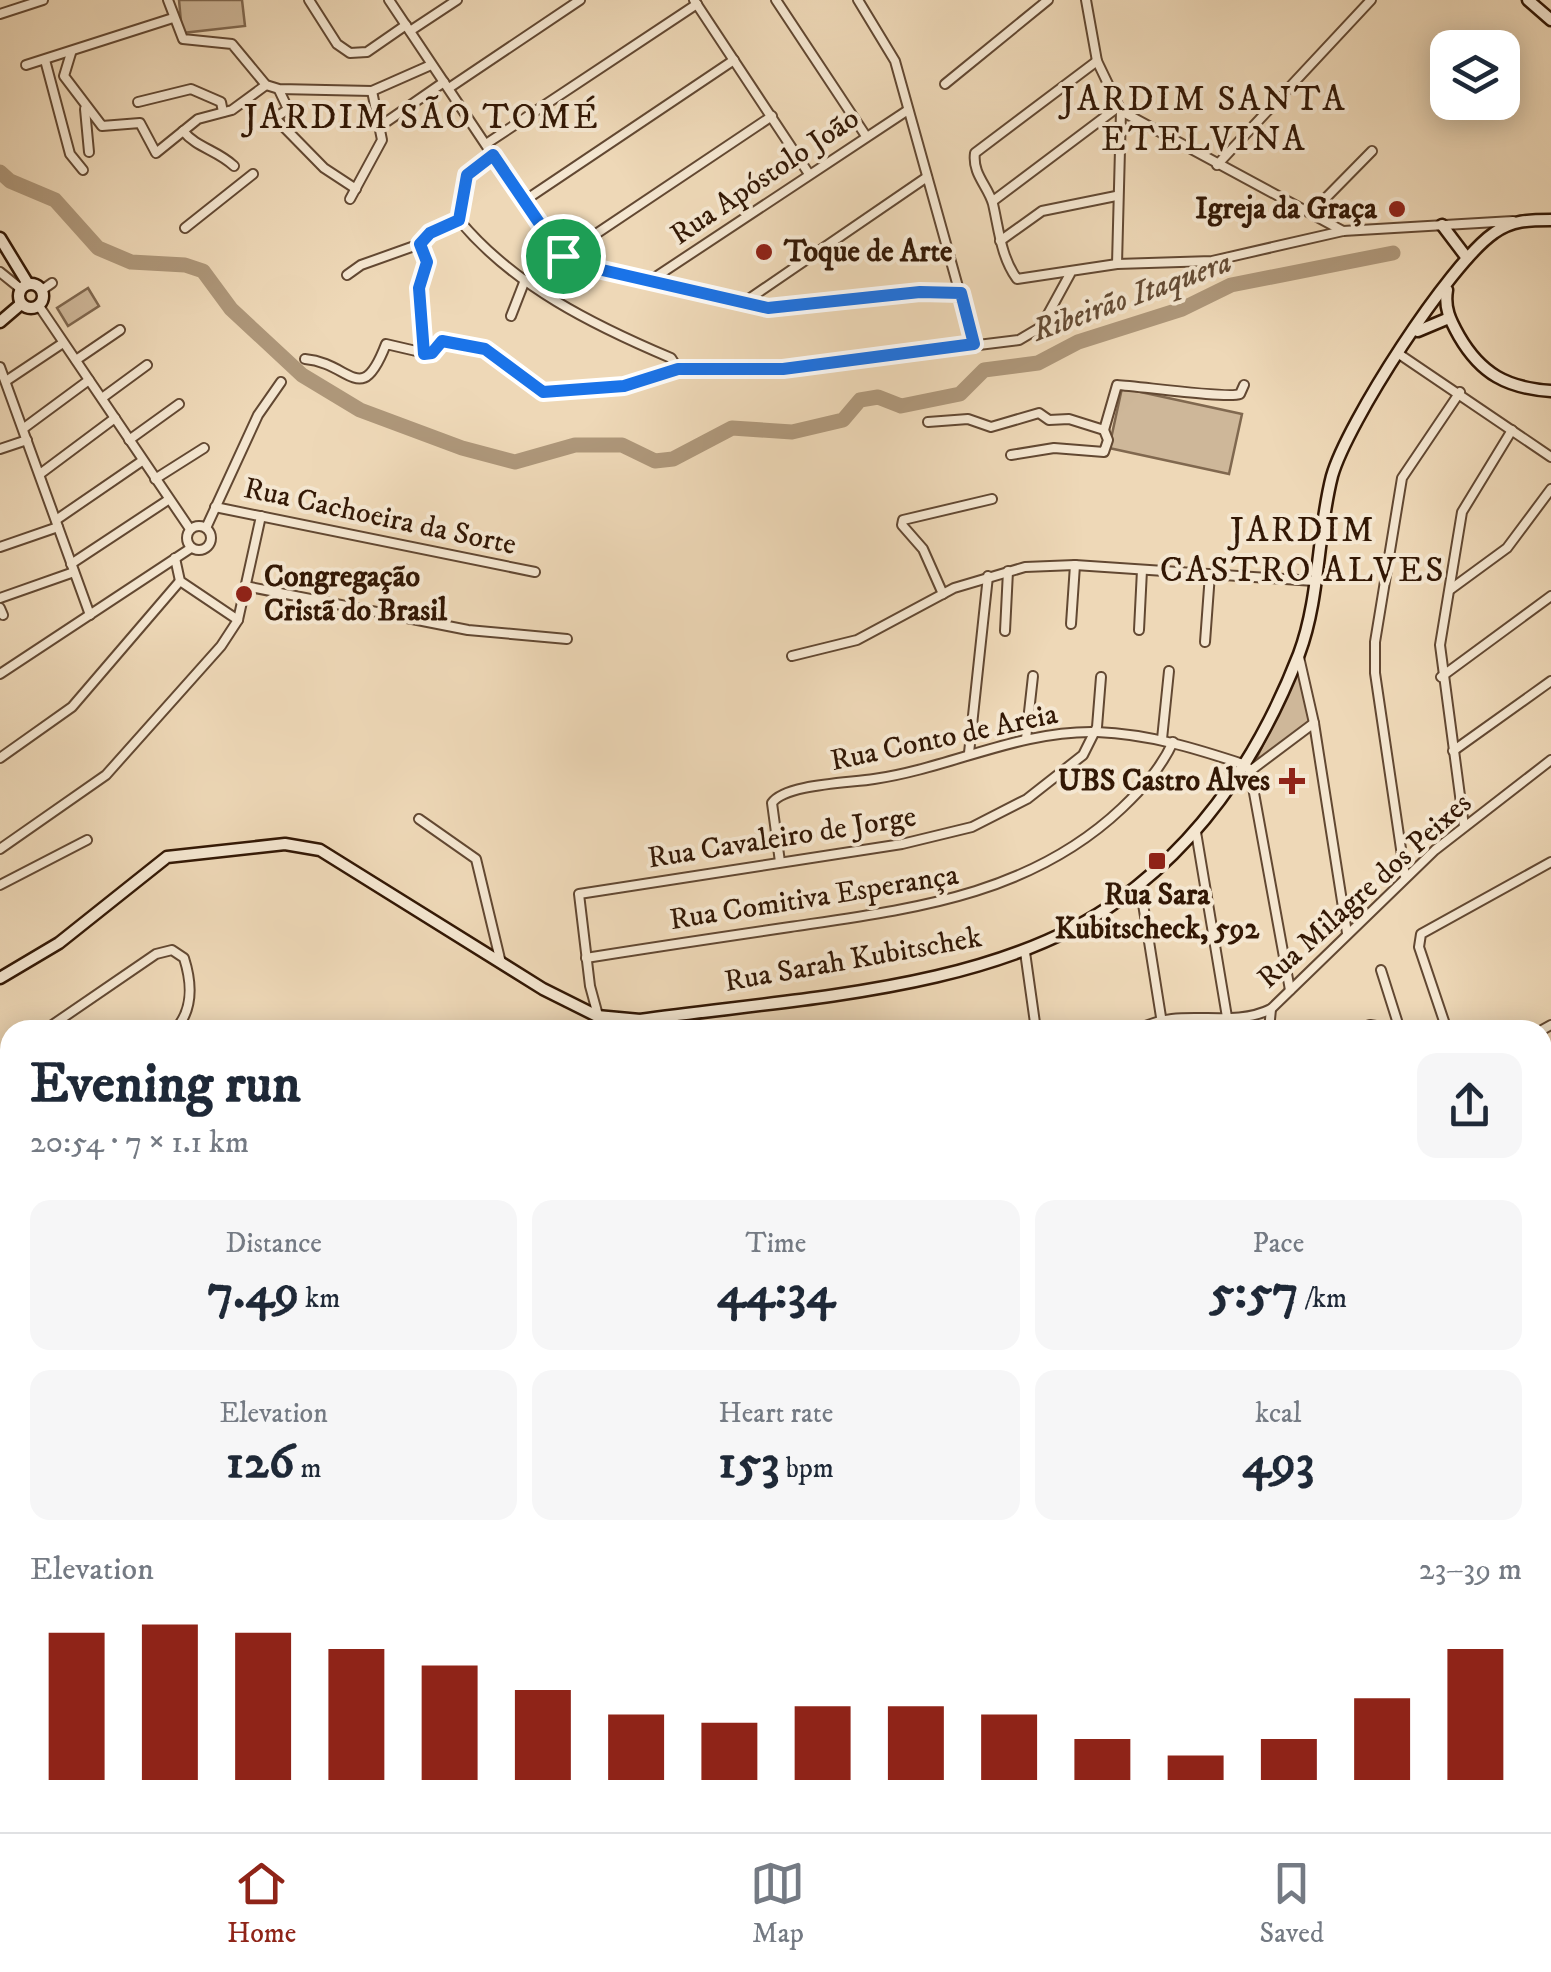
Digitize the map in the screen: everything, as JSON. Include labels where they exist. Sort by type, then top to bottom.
[{"type":"street","points":[[0,14],[43,0]]},
{"type":"street","points":[[168,0],[178,33],[190,42],[232,44],[266,85],[279,90],[372,91],[431,65]]},
{"type":"street","points":[[309,0],[338,44],[350,53],[367,52],[456,0]]},
{"type":"street","points":[[389,0],[563,256],[591,269],[744,303],[784,307],[902,294],[961,293]]},
{"type":"street","points":[[379,128],[580,0]]},
{"type":"street","points":[[776,0],[866,136]]},
{"type":"street","points":[[858,0],[895,62],[974,344]]},
{"type":"street","points":[[945,84],[1048,0]]},
{"type":"street","points":[[1086,0],[1097,61],[1120,109],[1116,264]]},
{"type":"street","points":[[1217,165],[1370,0]]},
{"type":"street","points":[[1528,0],[1551,20]]},
{"type":"street","points":[[486,144],[696,2],[809,174]]},
{"type":"street","points":[[26,65],[173,18]]},
{"type":"street","points":[[72,52],[64,76],[85,110],[102,126],[140,122],[156,154],[198,119],[222,112],[266,85]]},
{"type":"street","points":[[45,60],[70,154],[83,170]]},
{"type":"street","points":[[524,201],[734,60]]},
{"type":"street","points":[[1097,61],[975,153],[979,178],[993,201],[1000,240],[1016,279],[1070,274],[1116,264],[1212,261],[1343,231],[1551,220]]},
{"type":"street","points":[[138,102],[191,89],[222,102],[222,112]]},
{"type":"street","points":[[279,90],[288,109],[275,118],[324,168],[356,189]]},
{"type":"street","points":[[350,198],[382,140],[372,91]]},
{"type":"street","points":[[1120,109],[1343,231]]},
{"type":"street","points":[[993,201],[1120,109]]},
{"type":"street","points":[[85,110],[90,152]]},
{"type":"street","name":"Rua Apóstolo João","points":[[648,282],[908,110]]},
{"type":"street","points":[[563,256],[772,116]]},
{"type":"street","points":[[183,132],[193,143],[216,149],[234,166]]},
{"type":"street","points":[[1312,212],[1372,151]]},
{"type":"street","points":[[493,155],[467,175],[459,220],[477,242],[571,312],[671,358],[678,369]]},
{"type":"street","points":[[185,228],[253,174]]},
{"type":"street","points":[[744,303],[927,177]]},
{"type":"street","points":[[1000,240],[1056,206],[1116,196]]},
{"type":"street","points":[[346,275],[374,259],[420,244],[430,233],[459,220]]},
{"type":"street","name":"Rua Sarah Kubitschek","points":[[597,1016],[640,1020],[840,992],[971,968],[1025,952],[1096,916],[1140,885],[1196,832],[1248,768],[1298,655],[1331,479],[1342,444],[1467,258],[1494,233],[1517,221]]},
{"type":"street","points":[[1442,226],[1467,258]]},
{"type":"street","points":[[0,238],[25,286],[21,304],[0,322]]},
{"type":"street","points":[[420,244],[427,262],[419,288],[424,354]]},
{"type":"street","points":[[0,272],[25,286],[47,287],[39,306],[32,309],[21,304]]},
{"type":"street","points":[[305,359],[354,378],[368,378],[374,374],[386,344],[424,354],[432,353],[442,341],[474,344],[543,392],[624,386],[678,369],[783,369],[1019,340],[1032,334],[1070,274]]},
{"type":"street","points":[[511,316],[525,280]]},
{"type":"street","points":[[1448,287],[1448,318],[1480,367],[1506,384],[1551,391]]},
{"type":"street","points":[[39,306],[190,529]]},
{"type":"street","name":"Rua Sarah Kubitschek","points":[[1407,342],[1430,323],[1448,318]]},
{"type":"street","points":[[76,360],[120,330]]},
{"type":"street","points":[[6,381],[63,343]]},
{"type":"street","points":[[1399,354],[1551,457]]},
{"type":"street","points":[[102,398],[147,366]]},
{"type":"street","points":[[0,367],[90,616]]},
{"type":"street","points":[[24,428],[90,380]]},
{"type":"street","points":[[0,674],[174,558],[191,548],[202,550],[210,544],[206,528],[215,507],[258,414],[281,382]]},
{"type":"street","points":[[1011,455],[1054,448],[1104,452],[1108,440],[1104,430],[1117,385],[1191,390],[1229,398],[1240,394],[1244,385]]},
{"type":"street","points":[[1406,876],[1375,673],[1376,642],[1402,478],[1460,392]]},
{"type":"street","points":[[129,440],[179,404]]},
{"type":"street","points":[[928,422],[968,419],[991,427],[1039,413],[1049,420],[1069,419],[1104,430]]},
{"type":"street","points":[[40,474],[115,418]]},
{"type":"street","points":[[1464,826],[1441,677],[1440,645],[1462,512],[1512,430]]},
{"type":"street","points":[[0,449],[27,440]]},
{"type":"street","points":[[155,479],[204,448]]},
{"type":"street","points":[[0,548],[57,524],[142,460]]},
{"type":"street","points":[[1451,590],[1508,548],[1551,490]]},
{"type":"street","points":[[0,598],[73,568],[168,500]]},
{"type":"street","points":[[943,594],[923,548],[902,525],[903,520],[992,500]]},
{"type":"street","name":"Rua Cachoeira da Sorte","points":[[215,507],[535,572]]},
{"type":"street","points":[[0,849],[114,767],[220,646],[238,620],[261,516]]},
{"type":"street","points":[[190,529],[206,528]]},
{"type":"street","points":[[190,529],[186,539],[191,548]]},
{"type":"street","points":[[174,558],[180,581],[238,620]]},
{"type":"street","points":[[792,656],[857,640],[943,594],[1008,570],[1076,566],[1314,581]]},
{"type":"street","points":[[1070,624],[1076,566]]},
{"type":"street","points":[[1005,631],[1008,570]]},
{"type":"street","points":[[1140,630],[1142,570]]},
{"type":"street","points":[[1206,642],[1210,574]]},
{"type":"street","points":[[969,753],[988,576]]},
{"type":"street","points":[[0,758],[72,706],[180,581]]},
{"type":"street","points":[[246,586],[468,630],[567,639]]},
{"type":"street","points":[[1441,677],[1551,596]]},
{"type":"street","points":[[1298,655],[1314,723],[1347,933]]},
{"type":"street","points":[[1162,739],[1170,671]]},
{"type":"street","points":[[1026,739],[1034,676]]},
{"type":"street","points":[[1096,732],[1101,678]]},
{"type":"street","points":[[1454,751],[1551,681]]},
{"type":"street","points":[[1290,990],[1248,768],[1314,723]]},
{"type":"street","name":"Rua Conto de Areia","points":[[780,862],[772,803],[779,795],[910,774],[969,753],[1026,739],[1096,732],[1162,739],[1248,768]]},
{"type":"street","name":"Rua Cavaleiro de Jorge","points":[[598,1020],[586,958],[580,894],[922,841],[972,827],[1049,784],[1082,755],[1096,732]]},
{"type":"street","name":"Rua Comitiva Esperança","points":[[586,958],[925,907],[1001,886],[1055,860],[1108,821],[1156,772],[1173,742]]},
{"type":"street","name":"Rua Milagre dos Peixes","points":[[1156,1020],[1252,1016],[1271,1009],[1406,876],[1551,760]]},
{"type":"street","points":[[419,819],[476,859],[501,963]]},
{"type":"street","points":[[1196,832],[1226,1016]]},
{"type":"street","points":[[0,884],[87,840]]},
{"type":"street","points":[[0,978],[59,943],[167,857],[285,844],[320,850],[501,963],[597,1016]]},
{"type":"street","points":[[1444,1020],[1418,938],[1430,927],[1551,862]]},
{"type":"street","points":[[1140,885],[1161,1017]]},
{"type":"street","points":[[60,1020],[164,950],[184,958],[190,980],[188,1011],[182,1020]]},
{"type":"street","points":[[1025,952],[1032,1020]]},
{"type":"street","points":[[1381,970],[1397,1020]]},
{"type":"street","points":[[1270,1020],[1271,1009]]},
{"type":"shaded area","points":[[179,0],[242,0],[245,26],[182,33]]},
{"type":"shaded area","points":[[88,288],[99,306],[68,326],[57,308]]},
{"type":"shaded area","points":[[1122,388],[1242,414],[1229,474],[1109,448]]},
{"type":"shaded area","points":[[1298,669],[1310,722],[1253,766]]},
{"type":"waterway","name":"Ribeirão Itaquera","points":[[0,172],[10,181],[55,200],[98,248],[131,262],[185,265],[203,271],[231,309],[302,375],[360,410],[462,448],[515,462],[575,445],[622,445],[655,461],[673,459],[732,428],[792,432],[843,420],[860,400],[878,397],[901,406],[960,394],[984,370],[1038,363],[1078,342],[1182,309],[1231,285],[1393,253]]},
{"type":"place","name":"Igreja da Graça","points":[[1397,209]]},
{"type":"place","name":"Toque de Arte","points":[[764,252]]},
{"type":"place","name":"Congregação Cristã do Brasil","points":[[244,594]]},
{"type":"place","name":"UBS Castro Alves","points":[[1292,781]]},
{"type":"place","name":"Rua Sara Kubitscheck, 592","points":[[1157,861]]},
{"type":"district","name":"JARDIM SÃO TOMÉ","points":[[422,118]]},
{"type":"district","name":"JARDIM SANTA ETELVINA","points":[[1204,120]]},
{"type":"district","name":"JARDIM CASTRO ALVES","points":[[1303,551]]},
{"type":"route","points":[[493,155],[563,256],[591,269],[768,308],[920,292],[961,293],[974,344],[783,369],[678,369],[624,386],[543,392],[474,344],[437,342],[432,353],[424,354],[419,288],[427,262],[420,244],[430,233],[459,220],[465,180],[471,170],[493,155]]}]
